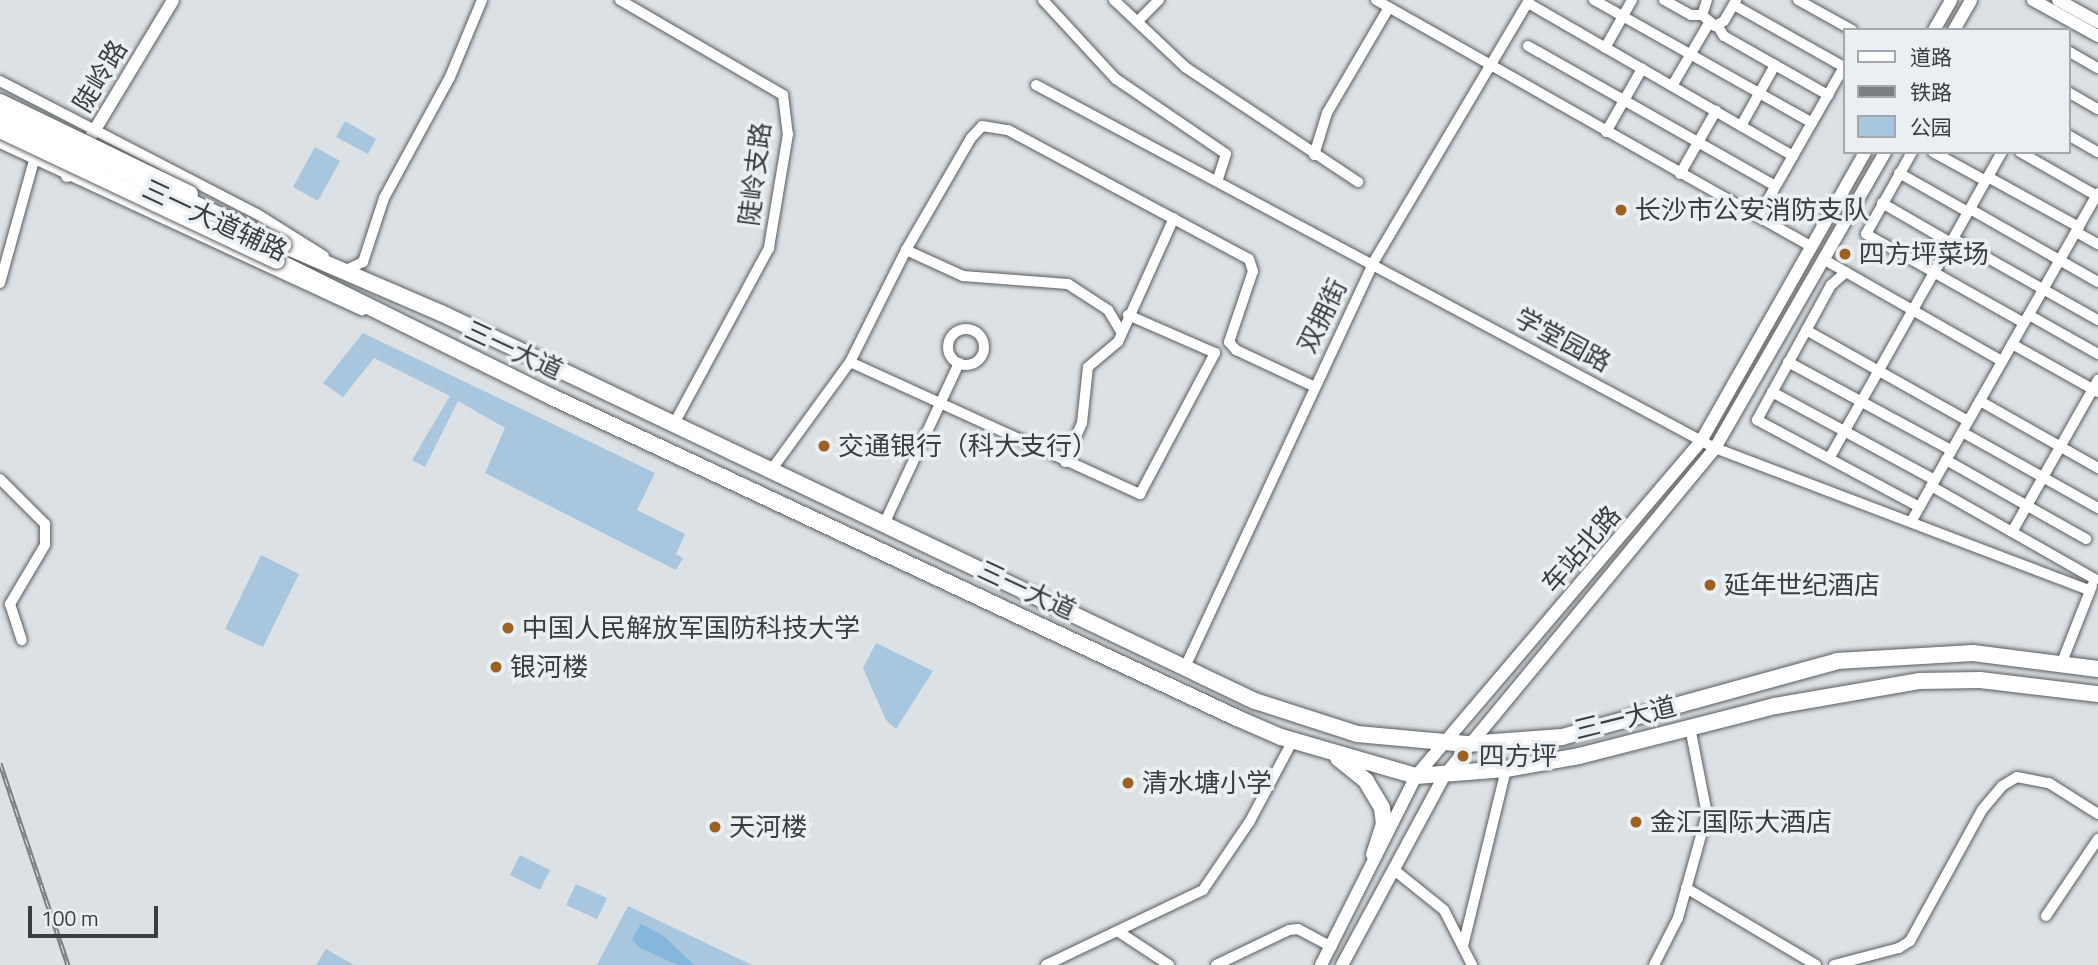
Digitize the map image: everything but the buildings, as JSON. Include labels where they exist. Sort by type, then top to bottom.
[{"type":"highway","points":[[0,102],[170,182],[228,218]]},
{"type":"highway","name":"三一大道","points":[[0,114],[284,245],[383,287],[1185,667],[1311,722],[1357,734],[1442,743],[1514,743],[1593,731],[1837,662],[1973,653],[2062,662],[2098,669]]},
{"type":"highway","name":"三一大道","points":[[0,130],[277,261],[414,330],[1293,740],[1416,776],[1444,776],[1506,769],[1579,756],[1832,694],[1919,681],[1980,680],[2098,694]]},
{"type":"highway","points":[[1327,751],[1374,790],[1384,824],[1374,854]]},
{"type":"main road","name":"陡岭路","points":[[63,174],[163,0]]},
{"type":"main road","name":"陡岭路","points":[[90,128],[173,0]]},
{"type":"main road","points":[[1935,28],[1951,0]]},
{"type":"main road","points":[[1955,28],[1970,0]]},
{"type":"main road","points":[[2033,0],[2098,36]]},
{"type":"main road","points":[[2058,0],[2098,22]]},
{"type":"main road","name":"车站北路","points":[[1321,965],[1332,947],[1374,854],[1416,776],[1701,441],[1864,154]]},
{"type":"main road","name":"车站北路","points":[[1342,965],[1444,776],[1467,744],[1715,449],[1884,154]]},
{"type":"street","points":[[342,270],[356,269],[363,262],[384,198],[450,77],[485,0]]},
{"type":"street","points":[[383,287],[373,279],[368,264],[383,213],[455,79],[485,0]]},
{"type":"street","name":"陡岭支路","points":[[620,0],[783,94],[788,134],[769,248],[674,424]]},
{"type":"street","points":[[1043,0],[1116,79],[1226,154],[1217,181]]},
{"type":"street","points":[[1114,0],[1185,67],[1358,182]]},
{"type":"street","points":[[1137,22],[1159,0]]},
{"type":"street","points":[[1594,0],[1812,123]]},
{"type":"street","points":[[1605,48],[1632,0]]},
{"type":"street","points":[[1664,0],[1690,15],[1709,21],[1724,36],[1828,95]]},
{"type":"street","points":[[1707,0],[1709,21]]},
{"type":"street","points":[[1798,0],[1848,28]]},
{"type":"street","points":[[1529,2],[1793,156]]},
{"type":"street","name":"双拥街","points":[[1185,667],[1313,386],[1373,264],[1529,2]]},
{"type":"street","points":[[1672,86],[1709,21],[1735,2],[1842,66]]},
{"type":"street","points":[[1314,155],[1327,113],[1384,4],[1491,68],[1812,247]]},
{"type":"street","points":[[1528,46],[1775,186]]},
{"type":"street","points":[[2070,52],[2098,68]]},
{"type":"street","points":[[1741,126],[1775,65]]},
{"type":"street","points":[[1606,132],[1642,69]]},
{"type":"street","points":[[1758,217],[1842,70]]},
{"type":"street","name":"三一大道辅路","points":[[0,81],[257,214],[342,270]]},
{"type":"street","name":"学堂园路","points":[[1036,85],[1715,449],[1911,522],[2094,581]]},
{"type":"street","points":[[2070,93],[2098,109]]},
{"type":"street","points":[[1680,174],[1716,111]]},
{"type":"street","points":[[772,470],[850,362],[906,250],[977,128],[989,125],[1008,130],[1174,218],[1253,264],[1229,336],[1231,346]]},
{"type":"street","points":[[2070,136],[2098,152]]},
{"type":"street","name":"三一大道辅路","points":[[0,143],[268,271],[414,330]]},
{"type":"street","points":[[1911,154],[1866,234],[1934,273],[2098,354]]},
{"type":"street","points":[[1937,154],[1987,179],[2098,244]]},
{"type":"street","points":[[1830,457],[2000,154]]},
{"type":"street","points":[[1911,522],[2097,199],[2023,154]]},
{"type":"street","points":[[0,283],[34,160]]},
{"type":"street","points":[[1899,173],[2098,282]]},
{"type":"street","points":[[1882,202],[2098,320]]},
{"type":"street","points":[[1066,463],[1082,423],[1088,367],[1115,346],[1174,218]]},
{"type":"street","points":[[906,250],[955,274],[1068,284],[1108,310],[1121,332]]},
{"type":"street","points":[[1823,259],[2003,361]]},
{"type":"street","points":[[1846,272],[1831,285],[1758,417],[1761,425],[1919,507]]},
{"type":"street","points":[[1128,315],[1215,353]]},
{"type":"street","points":[[1806,330],[1968,421]]},
{"type":"street","points":[[2012,344],[2096,387],[2012,532]]},
{"type":"street","points":[[850,362],[1066,463],[1140,494],[1215,353],[1231,346],[1313,386]]},
{"type":"street","points":[[1788,362],[1862,401],[2027,506],[2086,539]]},
{"type":"street","points":[[884,524],[959,363]]},
{"type":"street","points":[[1772,392],[1845,431],[2094,581],[2062,662]]},
{"type":"street","points":[[1980,401],[2098,468]]},
{"type":"street","points":[[1962,432],[2098,508]]},
{"type":"street","points":[[0,479],[45,524],[45,545],[10,604],[22,640]]},
{"type":"street","points":[[1654,965],[1669,941],[1686,888],[1708,801],[1689,727]]},
{"type":"street","points":[[1049,964],[1203,891],[1250,821],[1293,740]]},
{"type":"street","points":[[1463,946],[1506,769]]},
{"type":"street","points":[[1834,965],[1899,948],[1910,941],[1982,810],[2002,786],[2017,776],[2049,783],[2098,814]]},
{"type":"street","points":[[2046,916],[2098,839]]},
{"type":"street","points":[[1393,869],[1432,896],[1472,965]]},
{"type":"street","points":[[1686,888],[1816,965]]},
{"type":"street","points":[[1216,965],[1290,930],[1298,929],[1332,947]]},
{"type":"street","points":[[1119,932],[1169,965]]},
{"type":"green space","points":[[345,121],[376,139],[368,154],[336,137]]},
{"type":"green space","points":[[315,147],[340,161],[318,201],[293,187]]},
{"type":"green space","points":[[363,333],[655,473],[637,510],[685,534],[676,554],[683,558],[676,570],[485,473],[505,428],[458,401],[425,467],[412,460],[450,396],[374,358],[343,397],[323,383]]},
{"type":"green space","points":[[261,555],[299,574],[263,647],[225,629]]},
{"type":"green space","points":[[876,643],[933,671],[896,729],[886,720],[863,668]]},
{"type":"green space","points":[[520,855],[550,870],[540,890],[510,875]]},
{"type":"green space","points":[[576,884],[607,898],[597,919],[566,905]]},
{"type":"green space","points":[[628,906],[752,965],[597,965]]},
{"type":"green space","points":[[326,949],[354,965],[316,965]]},
{"type":"shaded area","points":[[641,924],[664,936],[694,965],[678,965],[640,948],[632,939]]},
{"type":"railway","points":[[0,763],[68,965]]},
{"type":"place","name":"长沙市公安消防支队","points":[[1621,210]]},
{"type":"place","name":"四方坪菜场","points":[[1845,254]]},
{"type":"place","name":"交通银行（科大支行）","points":[[824,446]]},
{"type":"place","name":"延年世纪酒店","points":[[1710,585]]},
{"type":"place","name":"中国人民解放军国防科技大学","points":[[508,628]]},
{"type":"place","name":"银河楼","points":[[496,667]]},
{"type":"place","name":"四方坪","points":[[1463,756]]},
{"type":"place","name":"清水塘小学","points":[[1128,783]]},
{"type":"place","name":"金汇国际大酒店","points":[[1636,822]]},
{"type":"place","name":"天河楼","points":[[715,827]]}]
